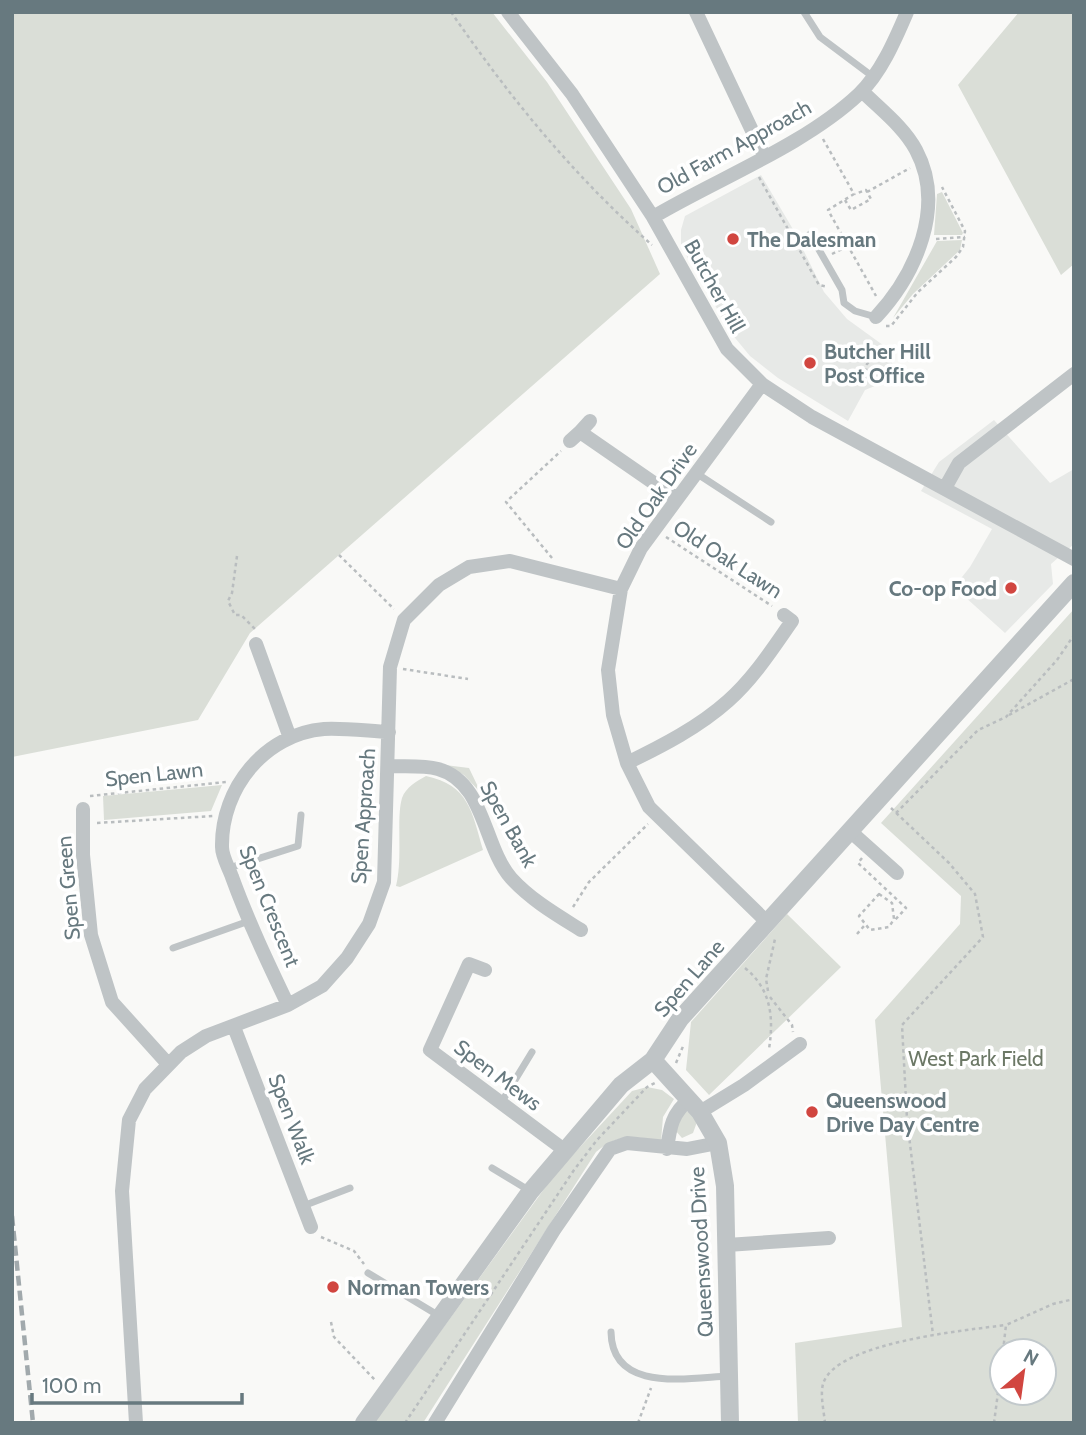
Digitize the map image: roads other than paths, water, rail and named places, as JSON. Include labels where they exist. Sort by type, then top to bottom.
[{"type":"street","name":"Butcher Hill","points":[[508,12],[572,94],[653,217],[727,349],[762,384],[812,417],[1074,559]]},
{"type":"street","points":[[696,12],[758,159]]},
{"type":"street","name":"Old Farm Approach","points":[[653,217],[816,127],[862,91],[890,50],[907,12]]},
{"type":"street","points":[[862,91],[906,136],[920,162],[928,193],[922,239],[916,257],[880,313]]},
{"type":"street","points":[[944,488],[959,463],[1074,374]]},
{"type":"street","name":"Old Oak Drive","points":[[762,384],[641,548],[621,589],[608,670],[613,715],[627,763],[649,807],[772,928]]},
{"type":"street","points":[[580,431],[677,499]]},
{"type":"street","name":"Spen Approach","points":[[136,1423],[122,1191],[129,1120],[145,1089],[168,1064],[206,1036],[288,1005],[322,986],[347,958],[369,924],[384,882],[390,667],[404,620],[439,585],[469,567],[510,561],[621,589]]},
{"type":"street","name":"Spen Lane","points":[[364,1423],[563,1149],[621,1085],[653,1060],[680,1019],[772,928],[850,831],[1074,583]]},
{"type":"street","points":[[627,763],[665,744],[728,701],[765,660],[792,621],[784,615]]},
{"type":"street","points":[[256,644],[289,737]]},
{"type":"street","name":"Spen Crescent","points":[[288,1005],[222,849],[227,815],[240,781],[260,756],[289,737],[323,729],[389,732]]},
{"type":"street","name":"Spen Bank","points":[[389,766],[437,769],[454,776],[467,788],[510,877],[540,904],[581,930]]},
{"type":"street","name":"Spen Green","points":[[83,817],[91,935],[112,1002],[168,1064]]},
{"type":"street","points":[[850,831],[897,873]]},
{"type":"street","name":"Spen Mews","points":[[485,971],[469,964],[430,1050],[563,1149]]},
{"type":"street","name":"Spen Walk","points":[[234,1027],[311,1227]]},
{"type":"street","points":[[667,1149],[670,1124],[677,1109],[695,1105],[762,1072],[796,1040]]},
{"type":"street","name":"Queenswood Drive","points":[[653,1060],[695,1105],[718,1143],[725,1186],[730,1423]]},
{"type":"street","points":[[435,1423],[597,1163],[610,1149],[626,1143],[687,1149],[718,1143]]},
{"type":"street","points":[[727,1245],[829,1238]]},
{"type":"lane","points":[[804,12],[820,37],[872,76]]},
{"type":"lane","points":[[810,234],[842,290],[848,308],[880,313]]},
{"type":"lane","points":[[696,473],[771,522]]},
{"type":"lane","points":[[229,868],[298,846],[301,815]]},
{"type":"lane","points":[[173,948],[250,920]]},
{"type":"lane","points":[[501,1103],[532,1052]]},
{"type":"lane","points":[[492,1168],[530,1192]]},
{"type":"lane","points":[[303,1206],[349,1188]]},
{"type":"lane","points":[[368,1273],[442,1318]]},
{"type":"lane","points":[[611,1332],[611,1346],[629,1371],[655,1378],[729,1376]]},
{"type":"railway","points":[[12,1216],[33,1423]]},
{"type":"place","name":"The Dalesman","points":[[733,239]]},
{"type":"place","name":"Butcher Hill Post Office","points":[[810,363]]},
{"type":"place","name":"Co-op Food","points":[[1011,588]]},
{"type":"place","name":"Queenswood Drive Day Centre","points":[[812,1112]]},
{"type":"place","name":"Norman Towers","points":[[333,1287]]},
{"type":"park label","name":"West Park Field","points":[[976,1058]]}]
